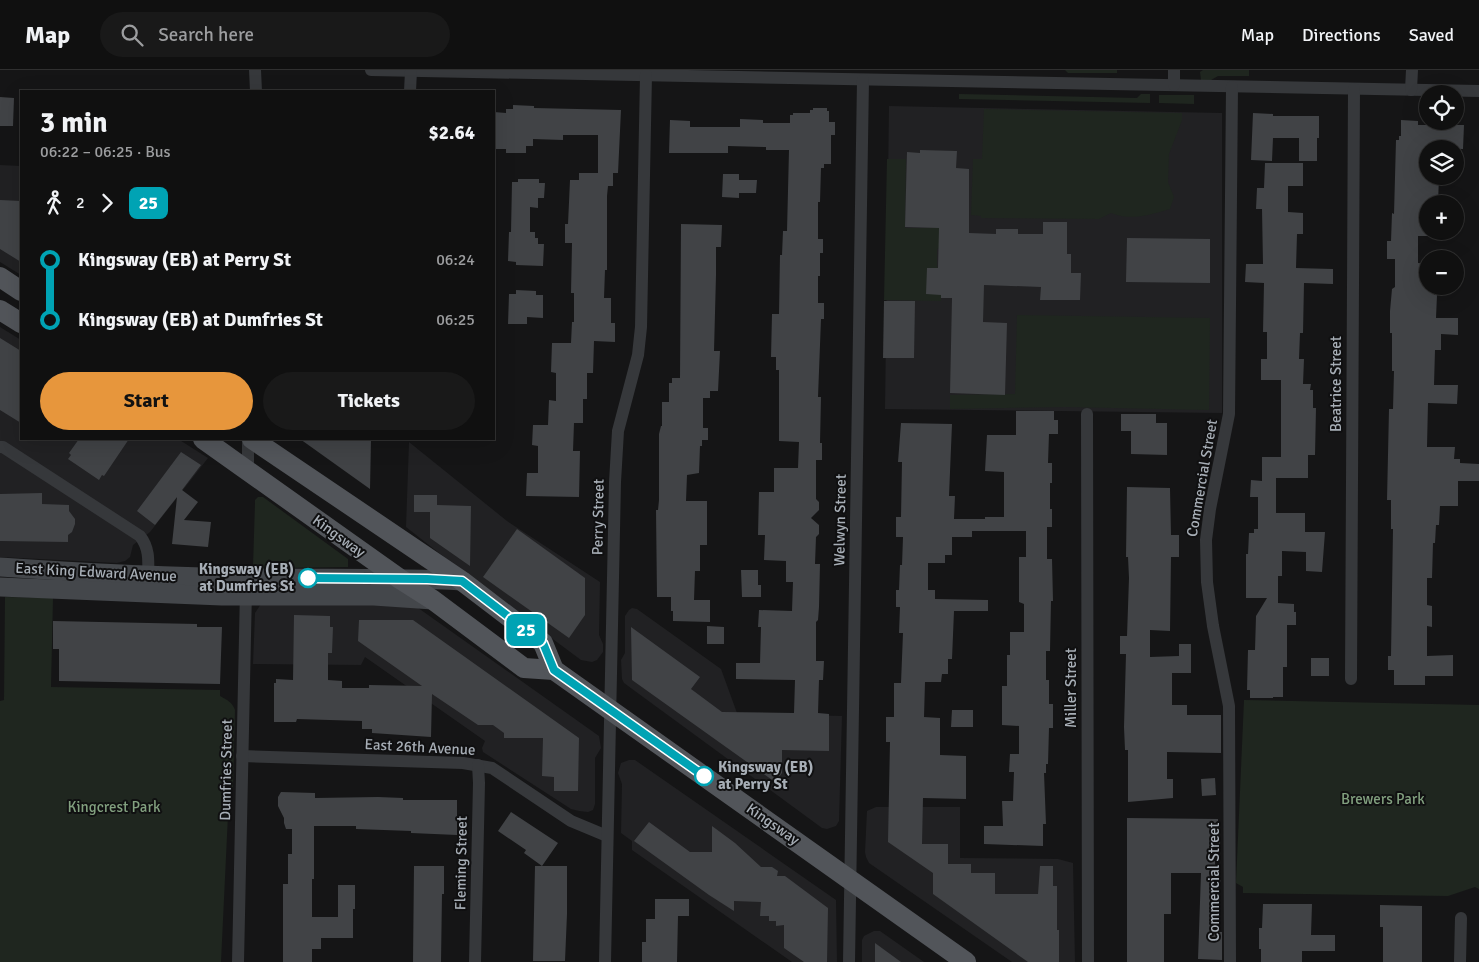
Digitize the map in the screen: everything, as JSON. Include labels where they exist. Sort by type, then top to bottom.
[{"type":"main road","points":[[0,277],[20,290]]},
{"type":"main road","points":[[0,310],[20,322]]},
{"type":"main road","name":"Kingsway","points":[[203,440],[432,600],[524,668],[554,670],[966,962]]},
{"type":"main road","name":"Kingsway","points":[[253,440],[462,581],[543,643],[554,670]]},
{"type":"main road","name":"East King Edward Avenue","points":[[0,567],[148,584]]},
{"type":"main road","name":"East King Edward Avenue","points":[[246,587],[400,579],[462,581]]},
{"type":"main road","name":"East King Edward Avenue","points":[[0,587],[148,584],[246,587],[432,600]]},
{"type":"street","points":[[255,70],[256,90]]},
{"type":"street","points":[[371,70],[646,75],[801,74],[863,80],[939,75],[1174,86],[1479,91]]},
{"type":"street","points":[[1174,70],[1174,86]]},
{"type":"street","points":[[1411,90],[1412,70]]},
{"type":"street","points":[[410,90],[411,71]]},
{"type":"street","name":"Perry Street","points":[[605,962],[615,482],[618,431],[638,356],[641,327],[646,75]]},
{"type":"street","name":"Welwyn Street","points":[[849,962],[863,80]]},
{"type":"street","name":"Commercial Street","points":[[1230,962],[1229,706],[1213,626],[1207,582],[1206,540],[1210,509],[1229,414],[1232,86]]},
{"type":"street","name":"Beatrice Street","points":[[1350,679],[1354,89]]},
{"type":"street","name":"Miller Street","points":[[1087,414],[1088,962]]},
{"type":"street","points":[[248,440],[248,470]]},
{"type":"street","points":[[0,447],[3,447],[140,536],[147,545],[148,584]]},
{"type":"street","name":"Dumfries Street","points":[[238,962],[246,587]]},
{"type":"street","name":"East 26th Avenue","points":[[242,756],[463,763],[492,768],[571,821],[607,836]]},
{"type":"street","name":"Fleming Street","points":[[475,962],[480,783],[478,765]]},
{"type":"street","points":[[1460,962],[1461,918]]},
{"type":"shaded area","points":[[889,106],[1222,113],[1222,413],[885,409]]},
{"type":"shaded area","points":[[0,165],[20,166],[20,274],[0,262]]},
{"type":"shaded area","points":[[0,327],[20,339],[20,440],[180,440],[208,458],[150,532],[133,545],[130,557],[125,561],[117,563],[0,557]]},
{"type":"shaded area","points":[[409,442],[507,521],[600,582],[599,635],[603,644],[603,652],[597,660],[592,662],[581,660],[406,527]]},
{"type":"shaded area","points":[[261,604],[414,605],[599,736],[601,748],[595,758],[595,804],[593,810],[588,812],[571,809],[483,752],[482,748],[485,741],[365,657],[361,665],[253,664],[255,613]]},
{"type":"shaded area","points":[[632,608],[637,609],[721,669],[737,713],[842,716],[839,821],[836,826],[827,829],[822,828],[624,683],[621,660],[625,653],[625,616]]},
{"type":"shaded area","points":[[635,760],[836,900],[837,962],[792,962],[632,850],[632,841],[621,833],[622,784],[618,773],[621,763]]},
{"type":"shaded area","points":[[876,807],[960,807],[960,858],[1058,859],[1073,863],[1075,962],[1012,962],[869,863],[865,852],[867,811]]},
{"type":"shaded area","points":[[874,931],[880,931],[924,962],[862,962],[862,940],[864,936]]},
{"type":"green space","points":[[1065,70],[1117,70],[1117,73],[1068,73]]},
{"type":"green space","points":[[1203,70],[1249,70],[1249,76],[1218,76],[1211,80],[1201,80],[1200,72]]},
{"type":"green space","points":[[959,94],[1137,98],[1141,94],[1150,94],[1150,103],[959,99]]},
{"type":"green space","points":[[1159,95],[1194,95],[1194,104],[1159,103]]},
{"type":"green space","points":[[984,109],[1182,113],[1182,120],[1169,154],[1168,182],[1174,197],[1170,209],[1133,217],[1111,213],[1099,219],[981,218],[981,216],[971,215],[973,159],[982,159]]},
{"type":"green space","points":[[887,159],[906,159],[905,228],[943,228],[942,248],[937,249],[937,267],[941,268],[941,301],[884,300]]},
{"type":"green space","points":[[1017,315],[1210,318],[1209,410],[1065,407],[950,409],[950,395],[1015,394]]},
{"type":"green space","points":[[258,497],[263,497],[348,559],[348,567],[280,568],[265,571],[255,569],[253,566],[255,500]]},
{"type":"green space","name":"Kingcrest Park","points":[[5,597],[53,598],[51,687],[220,690],[220,696],[234,707],[233,787],[229,794],[221,962],[0,962],[0,701],[4,700]]},
{"type":"green space","name":"Brewers Park","points":[[1244,700],[1479,705],[1479,889],[1475,887],[1448,896],[1243,893],[1243,887],[1236,883]]},
{"type":"building","points":[[0,97],[14,98],[13,126],[0,126]]},
{"type":"building","points":[[513,105],[534,106],[534,108],[621,110],[618,173],[613,173],[613,186],[608,186],[607,196],[607,270],[605,270],[604,298],[611,298],[611,323],[615,323],[615,342],[594,341],[593,373],[587,373],[587,399],[583,399],[583,423],[574,423],[573,451],[580,451],[579,497],[526,496],[527,473],[538,473],[538,446],[532,445],[533,425],[548,425],[549,400],[556,401],[556,373],[551,372],[552,343],[571,343],[572,322],[574,322],[574,293],[571,293],[572,243],[565,243],[565,224],[568,224],[570,180],[579,180],[579,173],[598,173],[598,135],[563,135],[563,140],[533,139],[533,146],[526,146],[526,153],[506,153],[506,149],[495,149],[495,112],[506,113],[506,109],[513,109]]},
{"type":"building","points":[[813,108],[827,108],[827,111],[829,111],[829,122],[835,122],[835,135],[831,135],[831,164],[824,164],[824,168],[821,168],[820,202],[818,202],[818,239],[823,239],[823,253],[820,253],[818,303],[824,303],[824,319],[821,319],[818,397],[821,397],[820,443],[822,443],[822,460],[816,460],[816,499],[819,502],[819,510],[811,518],[819,525],[819,534],[816,537],[815,564],[820,564],[819,607],[818,620],[816,622],[816,661],[824,661],[823,680],[819,680],[818,713],[829,714],[829,751],[782,750],[782,773],[775,782],[632,680],[631,627],[700,677],[691,689],[722,712],[794,713],[795,680],[736,679],[736,663],[760,663],[761,627],[758,627],[759,610],[792,611],[793,582],[786,582],[786,561],[764,560],[765,535],[758,535],[759,492],[774,492],[774,468],[798,468],[799,442],[779,441],[779,370],[776,370],[776,357],[771,357],[772,314],[779,314],[780,255],[782,255],[783,231],[787,231],[789,150],[766,150],[766,147],[728,146],[728,153],[669,153],[670,120],[690,121],[690,127],[740,127],[740,119],[763,120],[763,123],[790,123],[790,115],[793,115],[793,113],[810,113],[810,110],[813,110]]},
{"type":"building","points":[[1253,113],[1273,114],[1273,116],[1319,116],[1317,161],[1299,161],[1299,138],[1273,138],[1272,161],[1251,160]]},
{"type":"building","points":[[1401,120],[1418,121],[1419,130],[1464,130],[1463,140],[1419,140],[1419,185],[1439,185],[1438,195],[1419,195],[1419,295],[1437,295],[1436,318],[1458,318],[1458,335],[1441,334],[1441,350],[1435,350],[1434,385],[1458,385],[1457,404],[1428,403],[1427,447],[1455,447],[1454,459],[1460,459],[1460,463],[1479,464],[1479,481],[1458,481],[1458,506],[1440,506],[1439,525],[1436,525],[1435,543],[1433,543],[1432,578],[1427,578],[1427,605],[1432,606],[1432,627],[1427,626],[1427,656],[1453,655],[1453,676],[1425,676],[1425,685],[1394,685],[1394,670],[1388,670],[1388,656],[1391,656],[1393,529],[1391,529],[1391,500],[1387,500],[1389,409],[1393,409],[1394,371],[1392,371],[1390,311],[1392,289],[1395,287],[1395,259],[1387,259],[1387,241],[1391,241],[1392,213],[1394,214],[1396,140],[1399,140],[1399,136],[1401,136]]},
{"type":"building","points":[[920,150],[957,151],[956,168],[969,169],[969,233],[996,234],[996,229],[1018,229],[1018,234],[1043,234],[1043,222],[1067,222],[1067,254],[1071,254],[1071,273],[1081,273],[1080,300],[1040,300],[1041,287],[984,285],[983,322],[1007,323],[1005,395],[950,393],[952,298],[941,298],[941,295],[926,294],[927,268],[938,268],[939,228],[905,227],[907,152],[920,153]]},
{"type":"building","points":[[1265,163],[1303,163],[1303,186],[1288,186],[1288,212],[1303,213],[1303,234],[1297,234],[1296,268],[1333,269],[1333,284],[1304,283],[1303,333],[1300,333],[1299,359],[1304,359],[1303,384],[1311,384],[1313,408],[1316,408],[1315,455],[1308,455],[1308,478],[1276,478],[1276,513],[1305,513],[1305,532],[1325,532],[1322,572],[1306,571],[1306,552],[1282,551],[1282,576],[1278,576],[1278,603],[1294,604],[1294,612],[1296,612],[1296,625],[1287,625],[1287,667],[1283,667],[1283,697],[1250,698],[1250,690],[1247,690],[1248,650],[1255,650],[1256,616],[1267,598],[1246,598],[1246,554],[1248,554],[1249,533],[1254,533],[1254,529],[1258,529],[1258,497],[1250,497],[1251,480],[1262,481],[1262,457],[1281,457],[1281,380],[1261,380],[1261,359],[1267,359],[1267,332],[1263,332],[1264,283],[1245,282],[1246,264],[1263,264],[1262,209],[1256,209],[1257,188],[1264,188]]},
{"type":"building","points":[[723,174],[739,174],[739,180],[757,180],[756,193],[739,193],[739,198],[722,197]]},
{"type":"building","points":[[518,179],[539,179],[539,183],[545,183],[544,198],[538,198],[538,208],[530,207],[530,232],[535,232],[538,244],[544,244],[543,266],[516,265],[516,262],[508,261],[509,232],[511,232],[512,182],[518,182]]},
{"type":"building","points":[[0,200],[20,201],[20,261],[0,249]]},
{"type":"building","points":[[681,224],[722,225],[721,247],[716,247],[714,351],[720,351],[718,391],[710,391],[710,398],[703,398],[703,428],[708,428],[708,440],[702,440],[702,446],[700,446],[699,473],[687,475],[686,501],[707,501],[707,545],[700,545],[700,571],[695,571],[694,600],[710,600],[710,622],[673,621],[671,597],[657,597],[656,510],[658,510],[659,500],[659,434],[662,426],[662,402],[669,402],[669,383],[672,383],[672,378],[680,378]]},
{"type":"building","points":[[1127,238],[1210,239],[1210,283],[1126,282]]},
{"type":"building","points":[[516,290],[536,291],[536,295],[543,295],[543,318],[527,317],[527,324],[508,324],[509,294],[516,294]]},
{"type":"building","points":[[884,301],[915,301],[914,358],[883,358]]},
{"type":"building","points":[[0,338],[20,350],[20,422],[0,410]]},
{"type":"building","points":[[1016,411],[1054,411],[1054,420],[1058,420],[1058,434],[1049,434],[1048,463],[1052,463],[1050,509],[1052,509],[1052,527],[1047,527],[1047,559],[1052,559],[1053,601],[1051,601],[1050,651],[1046,651],[1046,680],[1049,680],[1049,704],[1053,704],[1053,728],[1049,728],[1048,764],[1046,764],[1046,773],[1044,773],[1046,824],[1043,824],[1043,846],[984,844],[984,826],[1003,826],[1002,801],[1013,801],[1014,772],[1009,772],[1010,754],[1019,754],[1019,726],[1002,725],[1002,686],[1007,686],[1007,655],[1010,655],[1010,632],[1024,632],[1024,604],[1019,602],[1019,557],[1026,557],[1026,531],[972,531],[972,537],[952,537],[952,555],[945,555],[945,563],[928,563],[928,590],[935,590],[935,599],[988,600],[988,611],[954,611],[952,659],[948,659],[948,674],[942,674],[941,682],[925,682],[924,717],[940,718],[940,755],[966,756],[966,799],[923,798],[922,844],[948,844],[948,864],[971,864],[971,873],[995,873],[995,894],[1038,894],[1040,866],[1053,866],[1053,886],[1057,886],[1059,962],[1028,962],[933,894],[933,873],[888,842],[890,742],[886,742],[886,717],[894,717],[894,683],[901,683],[903,633],[899,633],[900,607],[896,607],[896,590],[899,590],[900,565],[902,565],[903,537],[896,537],[896,517],[901,517],[902,462],[898,462],[901,423],[952,424],[949,496],[955,496],[954,519],[985,519],[985,517],[1004,517],[1004,472],[985,471],[987,435],[1016,435]]},
{"type":"building","points":[[1121,414],[1156,414],[1156,423],[1167,423],[1167,455],[1131,454],[1131,431],[1121,431]]},
{"type":"building","points":[[78,440],[128,440],[104,476],[102,475],[99,480],[68,459],[71,455],[69,453]]},
{"type":"building","points":[[301,440],[371,440],[370,489]]},
{"type":"building","points":[[181,452],[201,465],[182,490],[198,502],[184,520],[211,522],[208,547],[172,544],[177,497],[155,525],[137,511]]},
{"type":"building","points":[[1127,487],[1170,488],[1171,535],[1179,535],[1179,557],[1171,557],[1170,631],[1150,630],[1150,657],[1179,656],[1179,644],[1191,644],[1191,673],[1172,673],[1172,705],[1187,705],[1187,715],[1221,715],[1221,753],[1167,752],[1167,779],[1173,779],[1173,798],[1128,802],[1128,750],[1125,750],[1124,727],[1126,654],[1120,654],[1120,636],[1127,636],[1129,578],[1128,557],[1126,557]]},
{"type":"building","points":[[42,493],[42,504],[69,505],[69,511],[75,519],[75,524],[72,532],[68,535],[68,542],[0,541],[0,494]]},
{"type":"building","points":[[414,495],[437,495],[437,505],[471,506],[470,566],[430,538],[430,512],[414,512]]},
{"type":"building","points":[[517,529],[585,578],[585,615],[569,638],[483,577]]},
{"type":"building","points":[[741,570],[758,570],[758,585],[761,585],[761,597],[742,597]]},
{"type":"building","points":[[294,615],[330,616],[330,627],[333,627],[332,653],[328,653],[328,680],[342,681],[342,688],[369,688],[369,685],[422,686],[358,641],[359,620],[413,620],[579,738],[578,791],[554,791],[554,777],[542,776],[543,738],[504,738],[504,733],[493,725],[478,725],[432,694],[431,737],[372,733],[372,729],[362,729],[362,721],[297,719],[296,722],[274,722],[274,683],[276,683],[276,679],[293,680]]},
{"type":"building","points":[[53,621],[197,624],[197,627],[222,627],[220,684],[59,681],[59,649],[53,649]]},
{"type":"building","points":[[707,626],[724,627],[724,644],[707,644]]},
{"type":"building","points":[[1311,658],[1329,658],[1329,676],[1311,676]]},
{"type":"building","points":[[952,710],[973,710],[973,727],[951,727]]},
{"type":"building","points":[[1215,778],[1216,795],[1202,796],[1201,779]]},
{"type":"building","points":[[281,792],[315,793],[315,798],[378,797],[403,798],[403,800],[457,800],[457,835],[356,829],[356,826],[314,826],[312,917],[338,917],[338,885],[355,885],[353,938],[321,938],[321,949],[312,949],[312,962],[283,962],[283,884],[288,884],[288,854],[292,854],[292,829],[286,829],[284,818],[278,806],[278,797]]},
{"type":"building","points":[[511,812],[558,843],[542,866],[524,853],[526,850],[498,831]]},
{"type":"building","points":[[1127,818],[1218,819],[1218,825],[1220,825],[1220,848],[1215,848],[1215,864],[1221,881],[1219,882],[1219,932],[1222,932],[1222,960],[1198,959],[1201,873],[1171,873],[1171,914],[1164,914],[1164,962],[1127,962]]},
{"type":"building","points":[[649,822],[690,852],[712,852],[712,826],[735,843],[761,867],[772,867],[778,871],[777,876],[785,876],[828,908],[827,962],[804,962],[784,948],[784,925],[776,926],[776,921],[769,921],[769,916],[760,916],[761,902],[734,901],[734,911],[634,841]]},
{"type":"building","points":[[414,866],[444,866],[441,962],[413,962]]},
{"type":"building","points":[[535,866],[567,866],[565,961],[533,961]]},
{"type":"building","points":[[655,899],[689,899],[689,916],[678,916],[677,962],[642,962],[642,942],[646,942],[646,919],[655,919]]},
{"type":"building","points":[[1263,904],[1312,904],[1311,935],[1335,935],[1335,951],[1302,951],[1302,962],[1261,962],[1259,928],[1262,928]]},
{"type":"building","points":[[1380,905],[1422,906],[1422,962],[1383,962],[1383,927],[1380,927]]},
{"type":"building","points":[[875,943],[901,962],[875,962]]},
{"type":"bus line","name":"25","points":[[308,578],[462,581],[543,643],[554,670],[704,776]]},
{"type":"place","name":"Kingsway (EB) at Dumfries St","points":[[308,578]]},
{"type":"place","name":"Kingsway (EB) at Perry St","points":[[704,776]]}]
